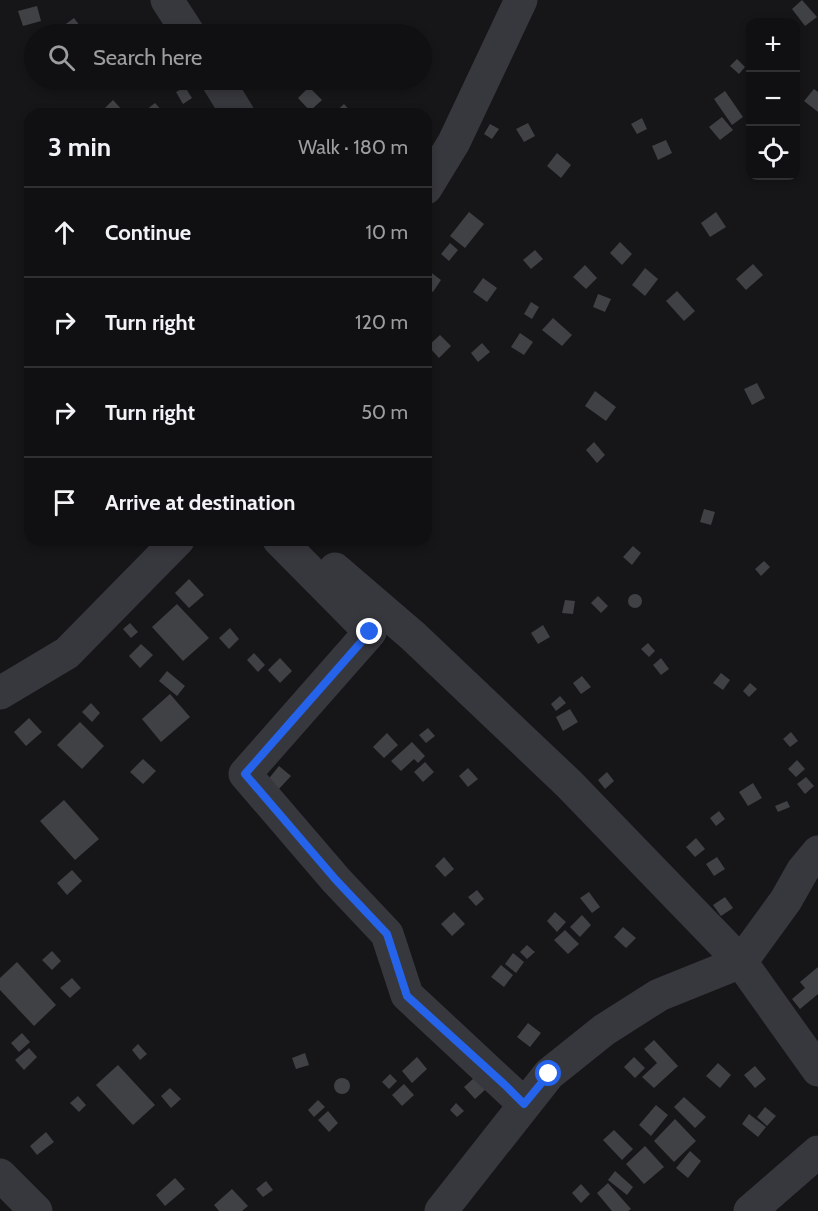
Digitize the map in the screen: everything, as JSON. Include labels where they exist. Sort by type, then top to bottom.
[{"type":"street","points":[[167,0],[183,24]]},
{"type":"street","points":[[432,178],[454,142],[521,0]]},
{"type":"street","points":[[223,90],[234,108]]},
{"type":"street","points":[[0,693],[67,653],[172,546]]},
{"type":"street","points":[[285,546],[370,632],[245,774],[336,880],[387,934],[407,996],[524,1104]]},
{"type":"street","points":[[309,546],[412,636],[569,784],[741,962],[818,1070]]},
{"type":"street","points":[[441,1211],[549,1074],[604,1030],[659,996],[741,962],[786,900],[803,870],[818,852]]},
{"type":"street","points":[[750,1211],[818,1152]]},
{"type":"street","points":[[0,1175],[36,1211]]},
{"type":"building","points":[[802,0],[817,17],[805,26],[792,9]]},
{"type":"building","points":[[37,6],[41,21],[23,26],[18,11]]},
{"type":"building","points":[[74,18],[78,24],[66,24]]},
{"type":"building","points":[[737,59],[745,67],[739,74],[730,66]]},
{"type":"building","points":[[814,89],[818,92],[818,112],[804,101]]},
{"type":"building","points":[[187,90],[192,98],[183,104],[176,92]]},
{"type":"building","points":[[306,90],[312,90],[322,100],[313,108],[307,108],[298,98]]},
{"type":"building","points":[[725,91],[743,117],[732,125],[714,99]]},
{"type":"building","points":[[113,100],[120,108],[105,108]]},
{"type":"building","points":[[155,103],[160,108],[149,108]]},
{"type":"building","points":[[722,117],[733,130],[720,140],[709,127]]},
{"type":"building","points":[[642,118],[647,129],[637,134],[631,124]]},
{"type":"building","points":[[528,123],[535,136],[524,142],[516,129]]},
{"type":"building","points":[[490,124],[499,129],[492,139],[484,134]]},
{"type":"building","points":[[666,140],[672,153],[658,160],[652,146]]},
{"type":"building","points":[[557,153],[571,165],[561,178],[547,166]]},
{"type":"building","points":[[469,212],[484,224],[465,248],[450,236]]},
{"type":"building","points":[[716,212],[726,227],[710,237],[701,223]]},
{"type":"building","points":[[620,242],[632,254],[622,265],[610,253]]},
{"type":"building","points":[[450,243],[458,250],[449,261],[441,254]]},
{"type":"building","points":[[535,250],[543,259],[531,269],[523,260]]},
{"type":"building","points":[[753,264],[763,275],[746,290],[736,279]]},
{"type":"building","points":[[585,265],[597,278],[586,289],[573,277]]},
{"type":"building","points":[[645,268],[658,279],[645,296],[632,285]]},
{"type":"building","points":[[432,273],[441,280],[432,291]]},
{"type":"building","points":[[483,278],[497,288],[487,302],[473,292]]},
{"type":"building","points":[[677,291],[695,311],[684,321],[666,301]]},
{"type":"building","points":[[598,294],[611,299],[605,312],[593,307]]},
{"type":"building","points":[[531,302],[539,307],[532,319],[524,314]]},
{"type":"building","points":[[553,318],[572,335],[562,346],[542,330]]},
{"type":"building","points":[[520,333],[533,342],[524,355],[511,347]]},
{"type":"building","points":[[440,335],[451,346],[439,358],[432,350],[432,342]]},
{"type":"building","points":[[482,343],[490,352],[478,362],[471,353]]},
{"type":"building","points":[[757,383],[765,398],[752,405],[744,389]]},
{"type":"building","points":[[595,391],[616,407],[606,421],[585,406]]},
{"type":"building","points":[[594,442],[605,455],[597,463],[586,450]]},
{"type":"building","points":[[704,509],[715,512],[711,525],[700,522]]},
{"type":"building","points":[[633,546],[641,553],[632,565],[623,557]]},
{"type":"building","points":[[764,561],[770,567],[761,576],[755,569]]},
{"type":"building","points":[[189,579],[204,595],[189,608],[175,593]]},
{"type":"building","points":[[635,594],[640,596],[642,601],[640,606],[635,608],[630,606],[628,601],[630,596]]},
{"type":"building","points":[[598,596],[608,606],[601,613],[591,603]]},
{"type":"building","points":[[565,600],[575,601],[573,614],[562,613]]},
{"type":"building","points":[[177,604],[209,638],[183,661],[152,627]]},
{"type":"building","points":[[130,623],[138,632],[131,638],[123,629]]},
{"type":"building","points":[[543,625],[550,637],[538,644],[531,633]]},
{"type":"building","points":[[230,628],[239,639],[229,649],[219,638]]},
{"type":"building","points":[[648,643],[655,651],[649,657],[641,649]]},
{"type":"building","points":[[141,644],[153,655],[140,668],[129,656]]},
{"type":"building","points":[[254,653],[265,665],[258,672],[247,660]]},
{"type":"building","points":[[280,658],[292,671],[280,683],[268,670]]},
{"type":"building","points":[[661,658],[669,669],[661,675],[653,665]]},
{"type":"building","points":[[167,671],[185,686],[177,696],[159,681]]},
{"type":"building","points":[[721,673],[730,680],[723,690],[713,683]]},
{"type":"building","points":[[582,676],[591,687],[581,694],[573,683]]},
{"type":"building","points":[[750,683],[757,689],[749,697],[743,691]]},
{"type":"building","points":[[170,694],[190,717],[161,742],[142,719]]},
{"type":"building","points":[[560,696],[566,703],[556,711],[551,704]]},
{"type":"building","points":[[91,703],[100,713],[92,722],[82,712]]},
{"type":"building","points":[[570,709],[578,722],[563,731],[556,717]]},
{"type":"building","points":[[29,718],[42,732],[26,746],[14,732]]},
{"type":"building","points":[[80,722],[104,746],[82,769],[57,745]]},
{"type":"building","points":[[428,728],[435,736],[426,743],[419,735]]},
{"type":"building","points":[[791,732],[798,741],[790,747],[783,739]]},
{"type":"building","points":[[387,733],[398,745],[384,758],[373,747]]},
{"type":"building","points":[[412,742],[425,756],[418,763],[414,759],[401,771],[391,761]]},
{"type":"building","points":[[143,759],[156,771],[143,784],[130,772]]},
{"type":"building","points":[[797,760],[805,769],[796,777],[788,769]]},
{"type":"building","points":[[425,762],[434,772],[423,782],[414,772]]},
{"type":"building","points":[[279,766],[291,776],[277,791],[266,782]]},
{"type":"building","points":[[468,768],[478,779],[468,787],[459,776]]},
{"type":"building","points":[[607,772],[614,781],[605,789],[598,780]]},
{"type":"building","points":[[806,777],[814,786],[805,794],[797,784]]},
{"type":"building","points":[[753,783],[762,798],[748,806],[739,792]]},
{"type":"building","points":[[64,800],[99,839],[75,860],[40,821]]},
{"type":"building","points":[[787,801],[790,807],[778,812],[775,806]]},
{"type":"building","points":[[719,811],[725,819],[716,826],[710,818]]},
{"type":"building","points":[[696,838],[705,849],[695,857],[686,847]]},
{"type":"building","points":[[444,857],[454,869],[445,877],[435,866]]},
{"type":"building","points":[[717,857],[725,869],[714,876],[706,864]]},
{"type":"building","points":[[72,870],[82,881],[67,895],[57,883]]},
{"type":"building","points":[[477,890],[484,899],[476,906],[468,897]]},
{"type":"building","points":[[589,892],[600,907],[592,913],[580,898]]},
{"type":"building","points":[[725,897],[733,908],[721,916],[713,905]]},
{"type":"building","points":[[454,912],[465,924],[452,936],[441,924]]},
{"type":"building","points":[[555,912],[566,922],[557,932],[547,921]]},
{"type":"building","points":[[582,915],[591,925],[580,937],[570,927]]},
{"type":"building","points":[[623,927],[636,938],[626,948],[614,937]]},
{"type":"building","points":[[565,930],[579,944],[568,954],[554,940]]},
{"type":"building","points":[[527,945],[535,952],[527,959],[520,952]]},
{"type":"building","points":[[52,951],[61,961],[52,970],[42,960]]},
{"type":"building","points":[[513,953],[524,962],[516,973],[505,964]]},
{"type":"building","points":[[17,962],[56,1005],[34,1026],[0,990],[0,978]]},
{"type":"building","points":[[501,965],[513,975],[504,987],[491,977]]},
{"type":"building","points":[[818,967],[818,994],[800,1009],[792,999],[805,988],[800,982]]},
{"type":"building","points":[[72,978],[81,988],[70,998],[60,988]]},
{"type":"building","points":[[528,1023],[541,1033],[530,1047],[517,1037]]},
{"type":"building","points":[[22,1033],[30,1042],[19,1052],[11,1043]]},
{"type":"building","points":[[654,1040],[678,1066],[654,1088],[642,1077],[657,1063],[644,1049]]},
{"type":"building","points":[[138,1044],[147,1054],[140,1060],[132,1050]]},
{"type":"building","points":[[29,1048],[37,1057],[24,1070],[15,1060]]},
{"type":"building","points":[[305,1053],[309,1065],[296,1069],[292,1058]]},
{"type":"building","points":[[417,1057],[427,1069],[412,1083],[402,1071]]},
{"type":"building","points":[[634,1057],[645,1068],[635,1078],[624,1067]]},
{"type":"building","points":[[718,1063],[731,1075],[720,1088],[706,1076]]},
{"type":"building","points":[[118,1065],[155,1105],[133,1125],[96,1085]]},
{"type":"building","points":[[755,1066],[766,1079],[755,1088],[744,1075]]},
{"type":"building","points":[[390,1074],[397,1081],[389,1089],[382,1082]]},
{"type":"building","points":[[475,1077],[486,1089],[475,1099],[464,1087]]},
{"type":"building","points":[[342,1078],[350,1086],[342,1094],[334,1086]]},
{"type":"building","points":[[404,1084],[414,1095],[402,1106],[392,1095]]},
{"type":"building","points":[[170,1088],[181,1099],[171,1108],[161,1096]]},
{"type":"building","points":[[78,1096],[86,1105],[79,1112],[70,1103]]},
{"type":"building","points":[[684,1097],[706,1117],[695,1128],[674,1107]]},
{"type":"building","points":[[318,1100],[325,1107],[314,1117],[308,1110]]},
{"type":"building","points":[[456,1103],[464,1111],[457,1117],[450,1110]]},
{"type":"building","points":[[656,1105],[668,1115],[651,1136],[639,1125]]},
{"type":"building","points":[[765,1107],[776,1116],[767,1126],[757,1117]]},
{"type":"building","points":[[328,1111],[338,1123],[329,1132],[318,1120]]},
{"type":"building","points":[[749,1114],[766,1127],[758,1137],[742,1124]]},
{"type":"building","points":[[675,1119],[696,1141],[674,1162],[654,1141]]},
{"type":"building","points":[[614,1130],[633,1149],[622,1160],[603,1140]]},
{"type":"building","points":[[46,1132],[54,1142],[37,1155],[30,1146]]},
{"type":"building","points":[[645,1146],[664,1167],[644,1184],[626,1164]]},
{"type":"building","points":[[690,1151],[701,1161],[688,1178],[676,1168]]},
{"type":"building","points":[[615,1171],[633,1187],[627,1195],[608,1180]]},
{"type":"building","points":[[175,1178],[185,1189],[165,1206],[156,1195]]},
{"type":"building","points":[[266,1181],[273,1190],[263,1197],[256,1189]]},
{"type":"building","points":[[608,1183],[631,1209],[612,1211],[597,1193]]},
{"type":"building","points":[[581,1184],[590,1194],[581,1203],[572,1193]]},
{"type":"building","points":[[232,1189],[248,1206],[242,1211],[219,1211],[214,1205]]},
{"type":"route","points":[[370,632],[245,774],[336,880],[387,934],[407,996],[524,1104],[549,1074]]}]
